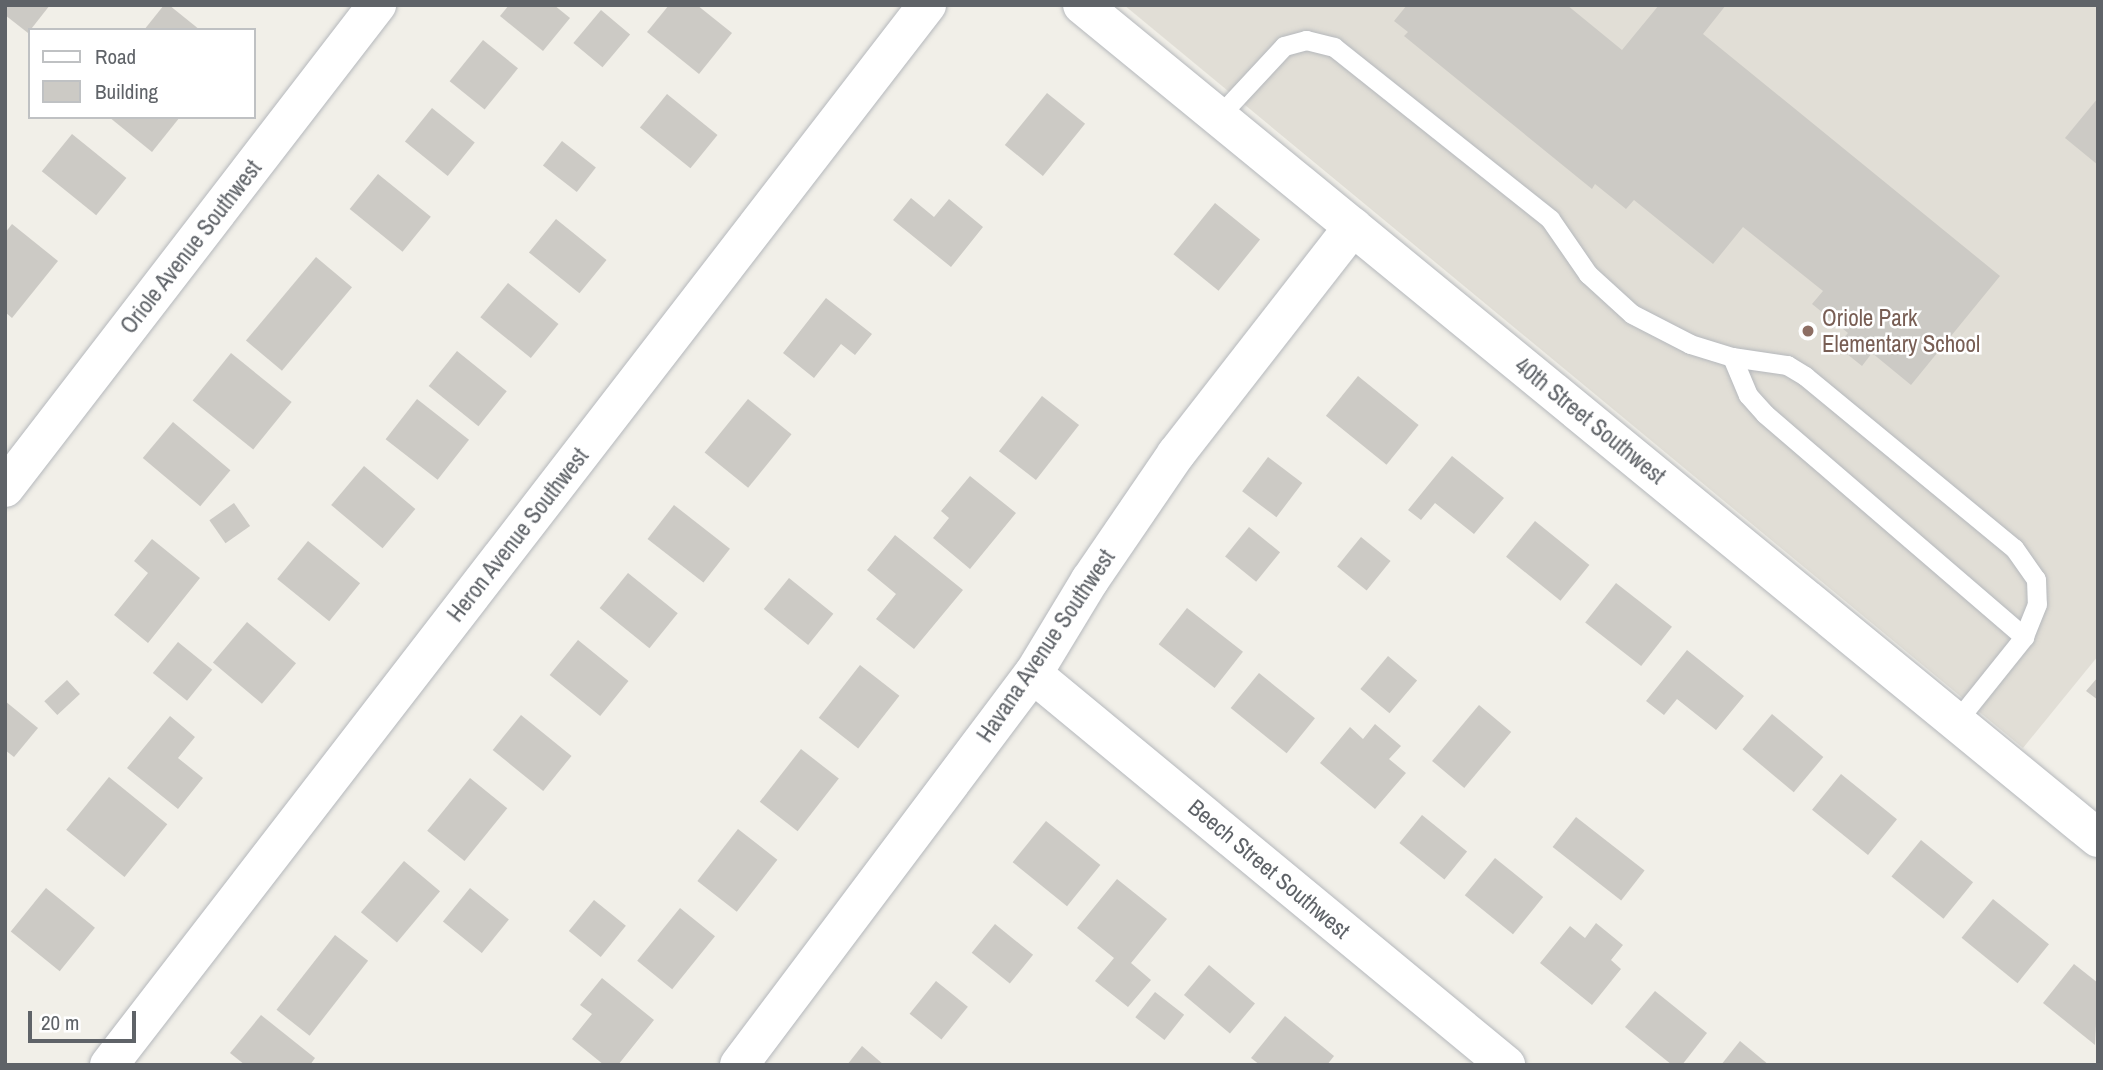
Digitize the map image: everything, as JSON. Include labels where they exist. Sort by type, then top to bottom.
[{"type":"street","name":"Oriole Avenue Southwest","points":[[5,488],[377,5]]},
{"type":"street","name":"Heron Avenue Southwest","points":[[109,1065],[927,5]]},
{"type":"street","name":"40th Street Southwest","points":[[1082,5],[2098,838]]},
{"type":"street","name":"Havana Avenue Southwest","points":[[739,1065],[1033,674],[1090,580],[1176,454],[1353,227]]},
{"type":"street","name":"Beech Street Southwest","points":[[1033,674],[1506,1065]]},
{"type":"lane","points":[[1218,117],[1284,46],[1306,40],[1334,47],[1550,219],[1588,274],[1617,303],[1670,335],[1732,357],[1787,365],[1805,376],[2014,548],[2031,569],[2038,592],[2034,615],[2024,637],[1956,722]]},
{"type":"lane","points":[[1732,357],[1748,395],[1765,414],[2024,637]]},
{"type":"shaded area","name":"Oriole Park Elementary School","points":[[1124,5],[2098,5],[2098,656],[2023,748]]},
{"type":"building","points":[[5,5],[50,5],[32,28],[28,28],[28,33],[5,15]]},
{"type":"building","points":[[164,5],[169,5],[198,28],[146,28]]},
{"type":"building","points":[[509,5],[554,5],[570,18],[543,51],[500,16]]},
{"type":"building","points":[[669,5],[697,5],[732,33],[699,74],[647,32]]},
{"type":"building","points":[[1407,5],[1567,5],[1622,50],[1659,5],[1726,5],[1703,34],[2000,276],[1911,385],[1872,353],[1862,366],[1837,346],[1848,333],[1812,304],[1823,291],[1743,227],[1713,264],[1634,200],[1626,209],[1595,184],[1592,189],[1404,36],[1408,32],[1394,21]]},
{"type":"building","points":[[601,10],[630,34],[602,67],[573,43]]},
{"type":"building","points":[[483,40],[518,68],[485,110],[450,81]]},
{"type":"building","points":[[1047,93],[1085,124],[1043,176],[1005,145]]},
{"type":"building","points":[[667,94],[718,135],[690,168],[640,127]]},
{"type":"building","points":[[2098,98],[2098,165],[2065,138]]},
{"type":"building","points":[[432,108],[475,143],[448,176],[405,141]]},
{"type":"building","points":[[111,119],[178,119],[152,152]]},
{"type":"building","points":[[72,134],[126,178],[96,215],[42,171]]},
{"type":"building","points":[[562,141],[596,167],[577,192],[543,165]]},
{"type":"building","points":[[378,174],[431,217],[403,252],[350,209]]},
{"type":"building","points":[[911,198],[934,217],[949,199],[983,227],[951,267],[893,220]]},
{"type":"building","points":[[1215,203],[1260,240],[1219,291],[1173,254]]},
{"type":"building","points":[[556,219],[607,260],[579,293],[529,252]]},
{"type":"building","points":[[12,224],[58,261],[12,318],[5,312],[5,233]]},
{"type":"building","points":[[316,257],[352,287],[282,371],[246,340]]},
{"type":"building","points":[[508,283],[559,324],[531,358],[480,317]]},
{"type":"building","points":[[826,298],[872,334],[855,355],[841,344],[814,378],[783,353]]},
{"type":"building","points":[[457,351],[507,391],[478,426],[429,386]]},
{"type":"building","points":[[231,353],[292,402],[253,449],[193,400]]},
{"type":"building","points":[[1358,376],[1419,425],[1387,465],[1326,416]]},
{"type":"building","points":[[1042,396],[1079,425],[1036,480],[999,451]]},
{"type":"building","points":[[417,399],[469,440],[438,480],[386,439]]},
{"type":"building","points":[[748,399],[792,434],[748,488],[705,453]]},
{"type":"building","points":[[173,422],[230,470],[200,506],[143,458]]},
{"type":"building","points":[[1452,456],[1504,498],[1474,534],[1435,503],[1421,520],[1408,510]]},
{"type":"building","points":[[1268,457],[1302,483],[1276,517],[1242,491]]},
{"type":"building","points":[[364,466],[415,509],[383,548],[331,505]]},
{"type":"building","points":[[970,476],[1016,513],[970,569],[933,538],[949,518],[941,511]]},
{"type":"building","points":[[234,503],[250,526],[225,543],[209,520]]},
{"type":"building","points":[[674,505],[730,549],[703,583],[648,539]]},
{"type":"building","points":[[1535,521],[1589,565],[1560,601],[1506,557]]},
{"type":"building","points":[[1249,527],[1280,552],[1256,582],[1225,557]]},
{"type":"building","points":[[895,535],[963,590],[914,649],[876,619],[896,594],[867,570]]},
{"type":"building","points":[[1361,537],[1391,561],[1367,590],[1337,567]]},
{"type":"building","points":[[152,539],[200,578],[148,643],[114,615],[148,573],[134,561]]},
{"type":"building","points":[[308,541],[360,583],[329,621],[277,579]]},
{"type":"building","points":[[628,573],[678,613],[649,648],[600,608]]},
{"type":"building","points":[[789,578],[833,614],[808,645],[764,609]]},
{"type":"building","points":[[1616,583],[1672,627],[1641,666],[1585,622]]},
{"type":"building","points":[[1187,608],[1243,652],[1215,688],[1159,644]]},
{"type":"building","points":[[247,622],[296,663],[262,704],[213,663]]},
{"type":"building","points":[[578,640],[629,681],[600,716],[550,675]]},
{"type":"building","points":[[178,642],[212,670],[187,701],[153,673]]},
{"type":"building","points":[[1687,650],[1744,696],[1716,730],[1677,699],[1664,715],[1646,701]]},
{"type":"building","points":[[1388,656],[1417,680],[1389,713],[1360,689]]},
{"type":"building","points":[[860,665],[899,696],[858,749],[819,718]]},
{"type":"building","points":[[1259,673],[1315,718],[1287,753],[1231,708]]},
{"type":"building","points":[[2098,677],[2098,700],[2086,691]]},
{"type":"building","points":[[67,680],[80,694],[57,715],[44,701]]},
{"type":"building","points":[[5,701],[38,728],[14,757],[5,750]]},
{"type":"building","points":[[1479,705],[1511,732],[1464,788],[1432,761]]},
{"type":"building","points":[[1772,714],[1823,757],[1794,792],[1742,749]]},
{"type":"building","points":[[521,715],[572,756],[543,791],[493,750]]},
{"type":"building","points":[[170,716],[195,737],[178,758],[203,778],[178,809],[127,768]]},
{"type":"building","points":[[1375,724],[1401,746],[1389,759],[1406,773],[1375,809],[1320,763],[1350,727],[1363,739]]},
{"type":"building","points":[[801,749],[839,779],[798,831],[760,802]]},
{"type":"building","points":[[1841,774],[1897,819],[1868,855],[1812,810]]},
{"type":"building","points":[[109,777],[167,824],[124,877],[66,830]]},
{"type":"building","points":[[470,778],[507,808],[465,861],[427,831]]},
{"type":"building","points":[[1422,815],[1467,852],[1444,879],[1399,843]]},
{"type":"building","points":[[1576,817],[1645,871],[1621,901],[1553,847]]},
{"type":"building","points":[[1046,821],[1100,865],[1067,906],[1013,862]]},
{"type":"building","points":[[738,829],[777,860],[737,912],[697,881]]},
{"type":"building","points":[[1921,840],[1973,882],[1943,919],[1891,877]]},
{"type":"building","points":[[1495,858],[1543,897],[1513,934],[1465,895]]},
{"type":"building","points":[[404,861],[440,891],[397,943],[361,912]]},
{"type":"building","points":[[1117,879],[1167,919],[1131,963],[1151,980],[1128,1007],[1095,981],[1114,958],[1077,928]]},
{"type":"building","points":[[46,888],[95,928],[60,971],[11,932]]},
{"type":"building","points":[[470,888],[509,919],[482,953],[443,921]]},
{"type":"building","points":[[1993,899],[2049,944],[2017,983],[1962,938]]},
{"type":"building","points":[[594,900],[626,926],[601,957],[569,931]]},
{"type":"building","points":[[680,908],[715,936],[672,989],[637,961]]},
{"type":"building","points":[[1596,923],[1623,945],[1611,960],[1621,969],[1592,1005],[1540,963],[1570,926],[1585,938]]},
{"type":"building","points":[[995,924],[1033,955],[1010,984],[972,953]]},
{"type":"building","points":[[335,935],[368,961],[310,1036],[277,1010]]},
{"type":"building","points":[[2074,964],[2098,983],[2095,1045],[2043,1003]]},
{"type":"building","points":[[1209,965],[1255,1004],[1230,1033],[1184,995]]},
{"type":"building","points":[[602,978],[654,1020],[618,1065],[604,1065],[572,1039],[592,1014],[580,1005]]},
{"type":"building","points":[[936,981],[968,1007],[941,1039],[910,1014]]},
{"type":"building","points":[[1655,991],[1707,1033],[1682,1065],[1672,1065],[1625,1027]]},
{"type":"building","points":[[1155,992],[1184,1015],[1164,1040],[1135,1017]]},
{"type":"building","points":[[261,1015],[315,1058],[310,1065],[245,1065],[230,1053]]},
{"type":"building","points":[[1285,1016],[1334,1056],[1327,1065],[1260,1065],[1251,1058]]},
{"type":"building","points":[[1740,1041],[1769,1065],[1721,1065]]},
{"type":"building","points":[[862,1046],[884,1065],[847,1065]]},
{"type":"place","name":"Oriole Park Elementary School","points":[[1808,331]]}]
